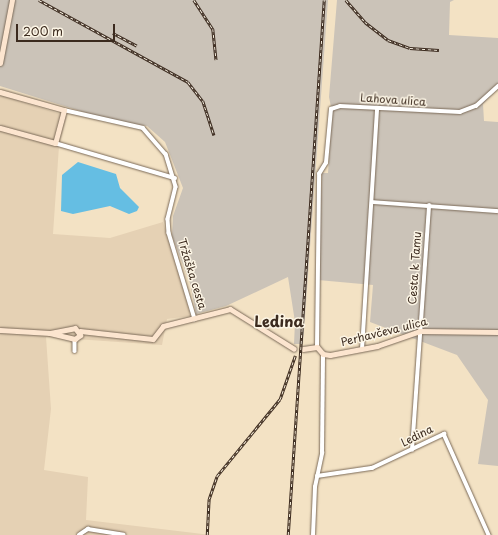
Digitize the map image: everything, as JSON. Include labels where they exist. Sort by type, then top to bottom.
[{"type":"street","points":[[0,63],[12,0]]},
{"type":"street","name":"Lahova ulica","points":[[317,347],[319,174],[327,161],[331,109],[377,108],[466,111],[479,105],[498,86]]},
{"type":"street","name":"Tržaška cesta","points":[[0,92],[148,131],[166,154],[175,178],[168,225],[195,319],[163,326],[153,339],[95,335],[76,336]]},
{"type":"street","points":[[362,349],[377,108]]},
{"type":"street","points":[[55,143],[64,110]]},
{"type":"street","points":[[0,128],[175,178]]},
{"type":"street","points":[[372,202],[498,211]]},
{"type":"street","name":"Cesta k Tamu","points":[[412,450],[428,206]]},
{"type":"street","points":[[195,319],[232,309],[294,349]]},
{"type":"street","points":[[0,330],[76,336]]},
{"type":"street","points":[[50,333],[71,330]]},
{"type":"street","points":[[71,330],[76,336],[75,351]]},
{"type":"street","points":[[71,330],[76,336]]},
{"type":"street","name":"Perhavčeva ulica","points":[[323,354],[362,349],[420,331],[498,332]]},
{"type":"street","points":[[304,349],[317,347],[323,354],[322,453],[317,476],[313,535]]},
{"type":"street","name":"Ledina","points":[[317,476],[357,472],[446,435],[489,535]]},
{"type":"street","points":[[79,535],[88,529],[124,535]]},
{"type":"shaded area","points":[[0,0],[328,0],[303,344],[294,344],[295,322],[288,277],[226,306],[196,314],[190,283],[172,236],[173,216],[183,188],[165,142],[147,126],[109,120],[0,86]]},
{"type":"shaded area","points":[[337,0],[454,0],[450,2],[449,35],[498,38],[498,88],[483,104],[484,121],[498,122],[498,466],[478,464],[488,400],[457,355],[370,322],[373,285],[318,280],[322,173],[328,173],[332,112],[329,97]]},
{"type":"shaded area","points":[[0,95],[67,116],[59,146],[53,234],[110,238],[163,222],[185,291],[190,316],[167,319],[162,345],[46,337],[51,409],[44,470],[88,477],[86,520],[211,535],[0,535]]},
{"type":"water","points":[[78,162],[116,174],[120,188],[139,207],[137,211],[129,214],[110,206],[73,214],[61,211],[62,175]]},
{"type":"railway","points":[[39,0],[188,82],[203,101],[214,135]]},
{"type":"railway","points":[[194,0],[213,29],[216,60]]},
{"type":"railway","points":[[288,535],[324,0]]},
{"type":"railway","points":[[346,0],[365,22],[388,40],[410,48],[439,50]]},
{"type":"railway","points":[[113,33],[137,46]]},
{"type":"railway","points":[[207,535],[209,499],[217,476],[280,399],[295,356]]},
{"type":"district","name":"Ledina","points":[[279,321]]}]
